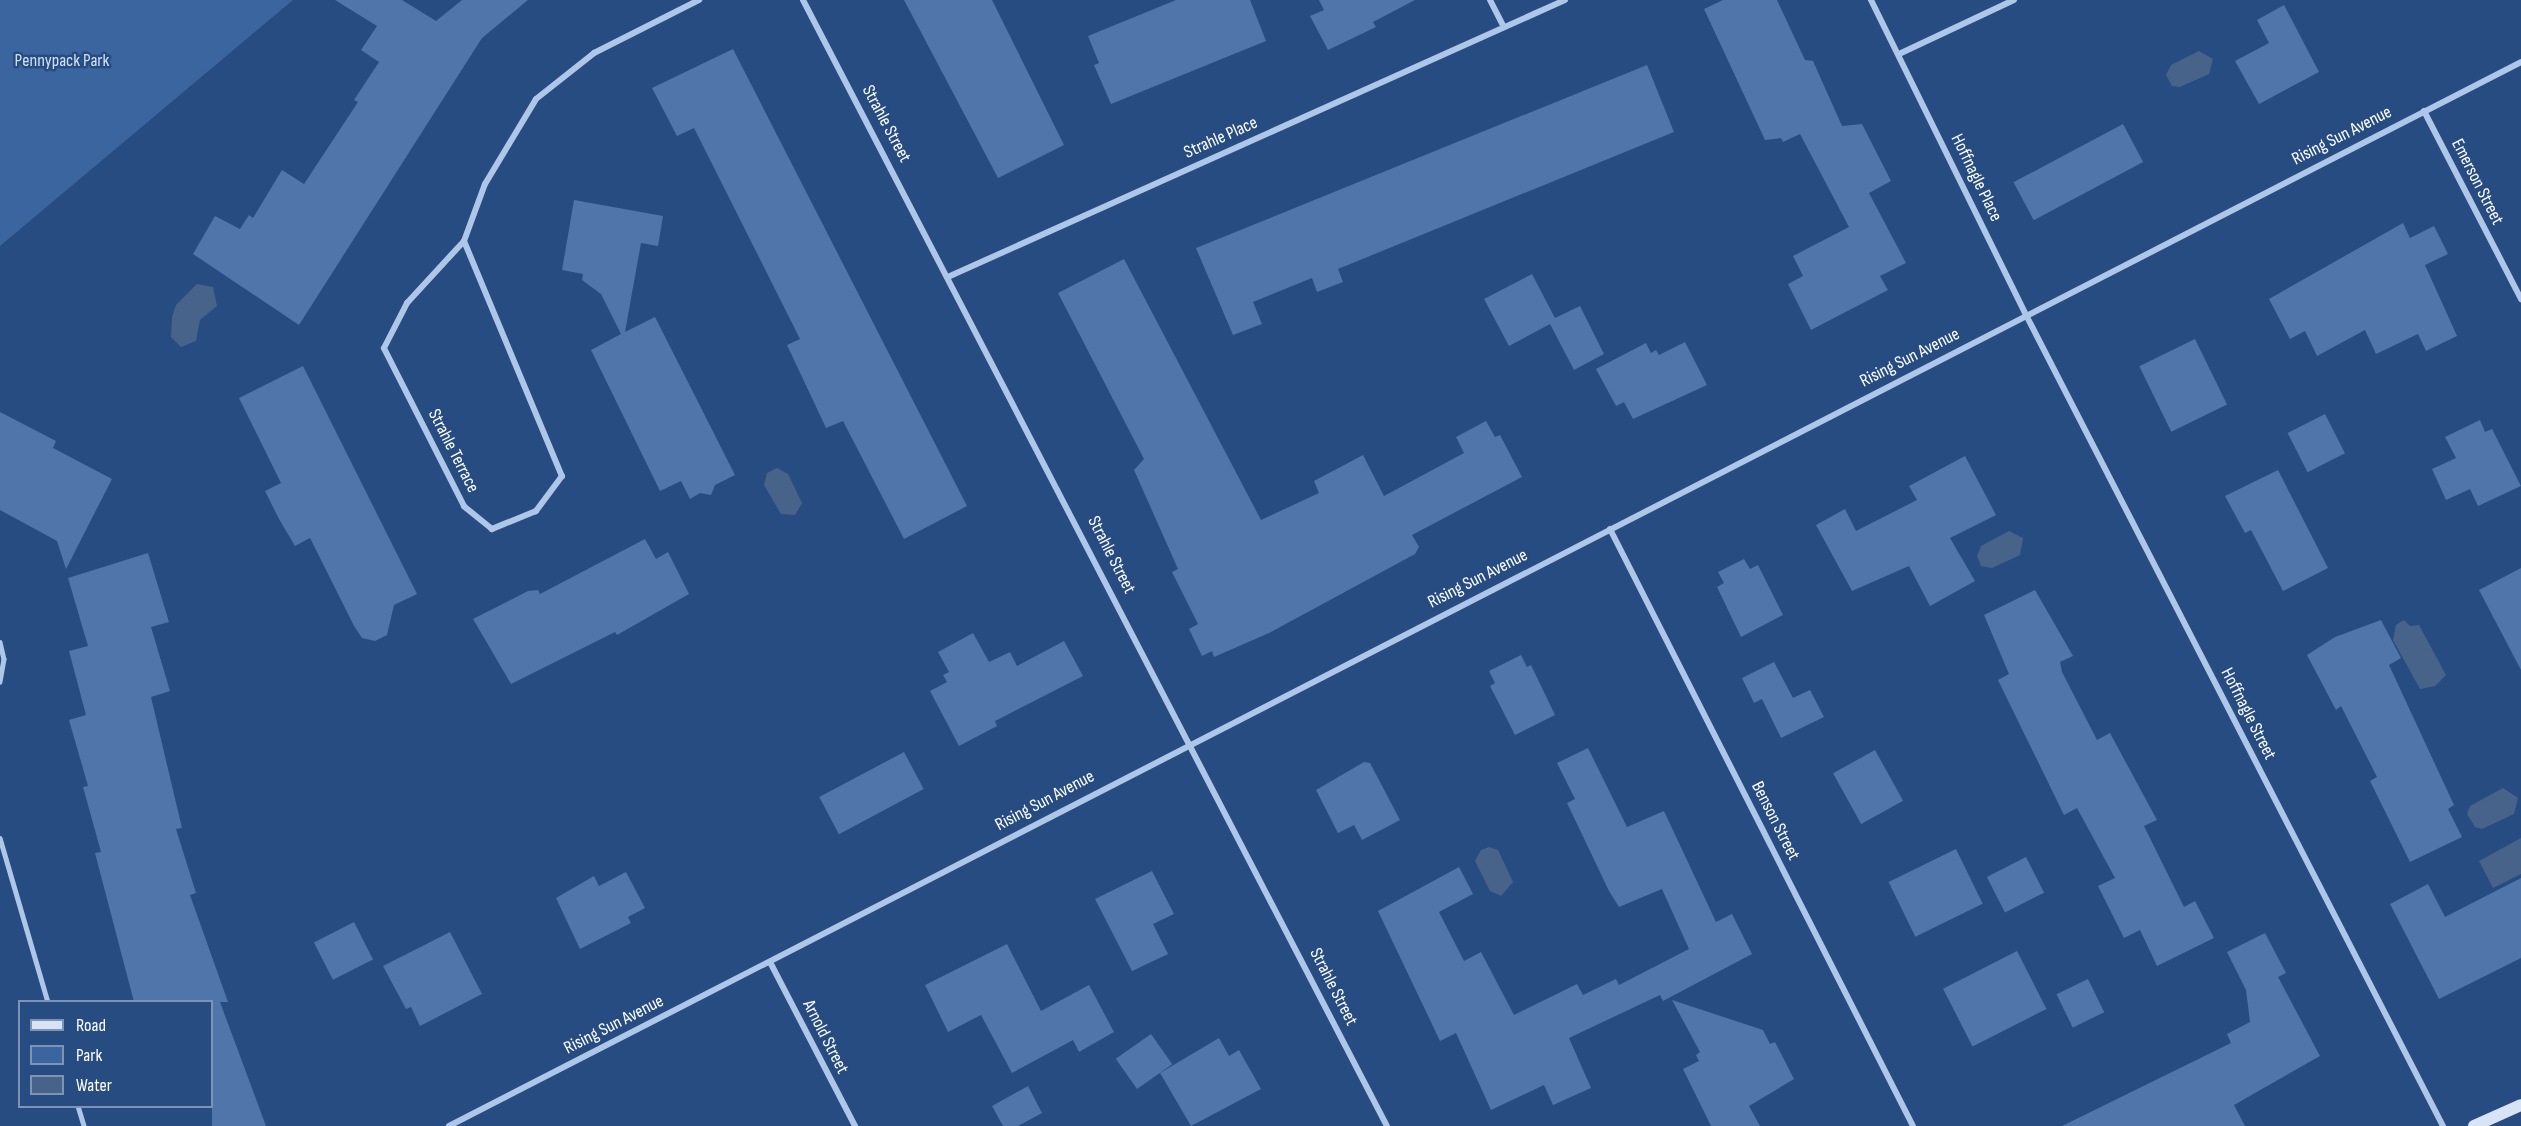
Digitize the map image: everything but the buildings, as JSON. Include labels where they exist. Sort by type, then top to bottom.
[{"type":"main road","points":[[2474,1126],[2521,1105]]},
{"type":"street","name":"Strahle Terrace","points":[[464,241],[562,476],[536,511],[492,529],[464,506],[384,348],[407,303],[464,241],[485,184],[536,99],[594,53],[699,0]]},
{"type":"street","name":"Strahle Street","points":[[803,0],[950,276],[1387,1126]]},
{"type":"street","points":[[1490,0],[1504,27]]},
{"type":"street","name":"Strahle Place","points":[[950,276],[1565,0]]},
{"type":"street","name":"Hoffnagle Place","points":[[1871,0],[2026,315]]},
{"type":"street","points":[[1899,54],[2014,0]]},
{"type":"street","name":"Rising Sun Avenue","points":[[449,1126],[770,962],[1190,741],[1610,529],[2521,62]]},
{"type":"street","name":"Emerson Street","points":[[2424,111],[2521,299]]},
{"type":"street","name":"Hoffnagle Street","points":[[2026,315],[2444,1126]]},
{"type":"street","name":"Benson Street","points":[[1610,529],[1913,1126]]},
{"type":"street","name":"Arnold Street","points":[[770,962],[855,1126]]},
{"type":"lane","points":[[0,642],[4,659],[0,682]]},
{"type":"lane","points":[[0,838],[47,1000]]},
{"type":"lane","points":[[78,1108],[84,1126]]},
{"type":"green space","name":"Pennypack Park","points":[[0,0],[293,0],[0,246]]},
{"type":"water","points":[[2199,51],[2213,59],[2209,74],[2180,87],[2172,86],[2166,75],[2171,65]]},
{"type":"water","points":[[197,284],[213,287],[217,306],[200,320],[196,341],[181,347],[171,337],[172,317],[176,305]]},
{"type":"water","points":[[777,468],[788,474],[802,503],[795,515],[781,514],[764,485],[767,473]]},
{"type":"water","points":[[2009,531],[2023,538],[2020,555],[1992,568],[1981,566],[1977,556],[1981,546]]},
{"type":"water","points":[[2404,620],[2410,626],[2419,625],[2446,675],[2435,686],[2420,689],[2393,640],[2396,625]]},
{"type":"water","points":[[2503,788],[2518,798],[2514,814],[2482,829],[2475,827],[2467,814],[2470,806]]},
{"type":"water","points":[[2521,838],[2521,874],[2493,888],[2479,861]]},
{"type":"water","points":[[1489,847],[1498,850],[1513,882],[1501,896],[1490,891],[1475,861],[1481,850]]}]
